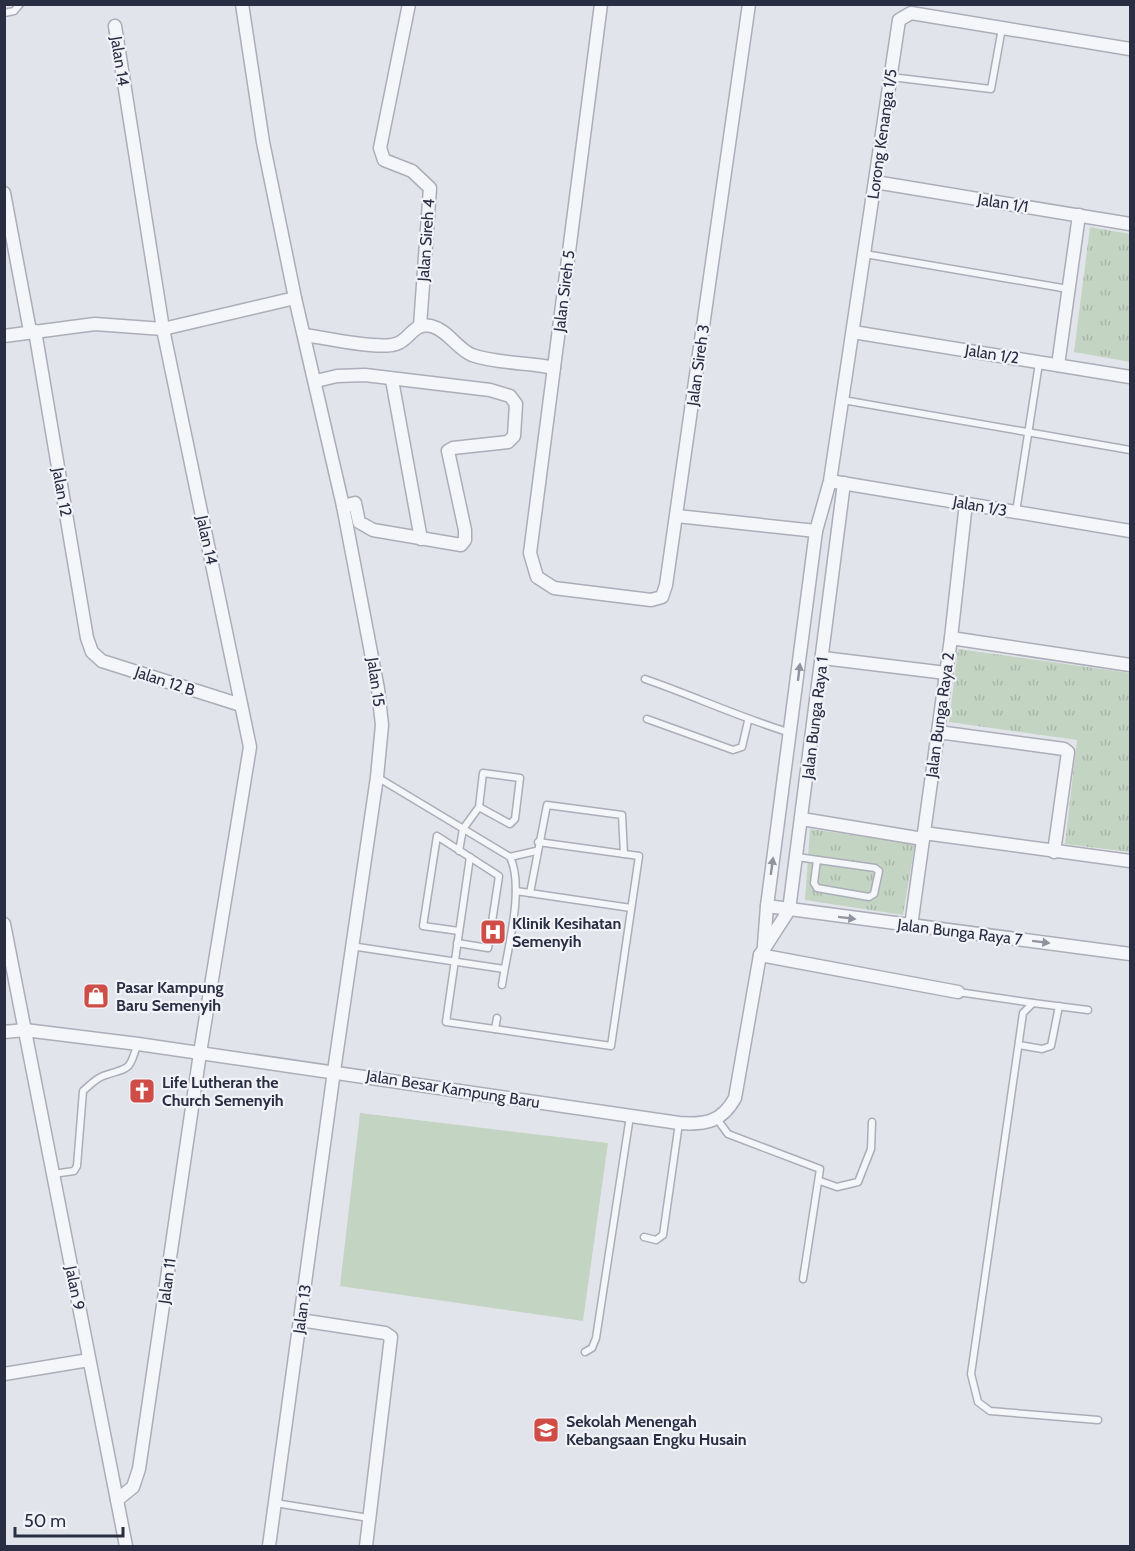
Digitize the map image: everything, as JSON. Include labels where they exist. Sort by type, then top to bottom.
[{"type":"street","name":"Jalan 15","points":[[242,4],[263,142],[295,298],[343,506],[378,689],[382,725],[377,777],[334,1071]]},
{"type":"street","name":"Jalan Sireh 4","points":[[409,4],[380,148],[384,160],[412,171],[430,188],[420,326]]},
{"type":"street","name":"Jalan Sireh 5","points":[[537,577],[530,553],[601,4]]},
{"type":"street","name":"Jalan Sireh 3","points":[[537,577],[554,588],[651,600],[662,597],[677,516],[749,4]]},
{"type":"street","name":"Lorong Kenanga 1/5","points":[[762,950],[816,531],[830,481],[897,27],[906,15],[1131,49]]},
{"type":"street","name":"Jalan 14","points":[[115,26],[163,329],[250,747],[200,1053]]},
{"type":"street","name":"Jalan 1/1","points":[[875,182],[1131,224]]},
{"type":"street","name":"Jalan 12","points":[[4,193],[33,331],[87,638],[92,652]]},
{"type":"street","points":[[1058,365],[1079,215]]},
{"type":"street","points":[[4,336],[95,324],[163,329],[295,298]]},
{"type":"street","points":[[305,335],[379,345],[398,344],[420,326],[430,326],[440,330],[469,354],[554,368]]},
{"type":"street","name":"Jalan 1/2","points":[[853,332],[1131,377]]},
{"type":"street","points":[[316,381],[337,376],[365,375],[490,390],[510,396],[516,404],[514,436],[508,442],[453,448],[448,451],[465,530],[465,540],[461,545],[374,530],[358,522],[355,503],[343,506]]},
{"type":"street","points":[[392,380],[421,539]]},
{"type":"street","name":"Jalan 1/3","points":[[830,481],[1131,531]]},
{"type":"street","name":"Jalan Bunga Raya 1","points":[[762,950],[789,910],[844,483]]},
{"type":"street","name":"Jalan Bunga Raya 2","points":[[911,926],[951,638],[966,503]]},
{"type":"street","points":[[677,516],[816,531]]},
{"type":"street","points":[[951,638],[1131,664]]},
{"type":"street","name":"Jalan 12 B","points":[[92,652],[102,661],[241,705]]},
{"type":"street","points":[[823,658],[946,673]]},
{"type":"street","points":[[938,732],[1064,749],[1068,752],[1054,852]]},
{"type":"street","points":[[802,819],[1131,861]]},
{"type":"street","name":"Jalan Bunga Raya 7","points":[[767,906],[1131,954]]},
{"type":"street","name":"Jalan 9","points":[[4,924],[126,1546]]},
{"type":"street","points":[[717,1119],[728,1111],[735,1098],[762,950],[958,992]]},
{"type":"street","name":"Jalan Besar Kampung Baru","points":[[4,1032],[26,1030],[138,1044],[680,1123],[702,1125],[717,1119]]},
{"type":"street","name":"Jalan 11","points":[[117,1500],[133,1487],[139,1469],[200,1053]]},
{"type":"street","name":"Jalan 13","points":[[269,1546],[334,1071]]},
{"type":"street","points":[[300,1320],[385,1333],[391,1337],[366,1546]]},
{"type":"street","points":[[4,1374],[88,1360]]},
{"type":"lane","points":[[4,13],[14,11],[20,4]]},
{"type":"lane","points":[[890,77],[991,89],[1002,28]]},
{"type":"lane","points":[[865,254],[1068,289]]},
{"type":"lane","points":[[1016,512],[1040,362]]},
{"type":"lane","points":[[843,400],[1131,450]]},
{"type":"lane","points":[[645,679],[698,698],[748,720],[791,734]]},
{"type":"lane","points":[[647,719],[733,750],[742,747],[748,720]]},
{"type":"lane","points":[[459,850],[463,829],[479,807],[483,773],[520,778],[515,819],[510,824],[479,807]]},
{"type":"lane","points":[[377,777],[510,857],[516,869],[516,891],[502,984]]},
{"type":"lane","points":[[530,893],[536,851],[547,805],[622,814],[624,854]]},
{"type":"lane","points":[[457,943],[488,948],[499,876],[437,836],[423,926],[459,931]]},
{"type":"lane","points":[[470,857],[446,1022],[611,1046],[639,856],[538,842]]},
{"type":"lane","points":[[510,857],[536,851]]},
{"type":"lane","points":[[797,857],[875,868],[879,871],[874,894],[869,897],[817,888],[814,883],[817,860]]},
{"type":"lane","points":[[516,891],[631,908]]},
{"type":"lane","points":[[351,946],[504,969]]},
{"type":"lane","points":[[958,992],[1088,1010]]},
{"type":"lane","points":[[1033,1003],[1023,1013],[971,1374],[978,1402],[990,1411],[1098,1420]]},
{"type":"lane","points":[[1019,1045],[1042,1049],[1052,1046],[1059,1006]]},
{"type":"lane","points":[[495,1029],[497,1018]]},
{"type":"lane","points":[[53,1174],[74,1171],[77,1166],[83,1091],[102,1076],[124,1071],[132,1065],[138,1044]]},
{"type":"lane","points":[[585,1352],[592,1348],[596,1338],[630,1116]]},
{"type":"lane","points":[[717,1119],[728,1134],[818,1167],[821,1172],[803,1279]]},
{"type":"lane","points":[[820,1181],[837,1187],[858,1182],[871,1149],[872,1122]]},
{"type":"lane","points":[[644,1238],[656,1240],[663,1234],[680,1123]]},
{"type":"lane","points":[[275,1503],[370,1518]]},
{"type":"green space","points":[[1090,227],[1130,234],[1130,362],[1074,352]]},
{"type":"green space","points":[[958,649],[1130,673],[1130,852],[1065,844],[1077,740],[949,722]]},
{"type":"green space","points":[[810,829],[915,844],[903,915],[805,900]]},
{"type":"green space","points":[[360,1113],[608,1143],[583,1321],[340,1286]]},
{"type":"place","name":"Klinik Kesihatan Semenyih","points":[[493,932]]},
{"type":"place","name":"Pasar Kampung Baru Semenyih","points":[[96,996]]},
{"type":"place","name":"Life Lutheran the Church Semenyih","points":[[142,1091]]},
{"type":"place","name":"Sekolah Menengah Kebangsaan Engku Husain","points":[[546,1430]]}]
